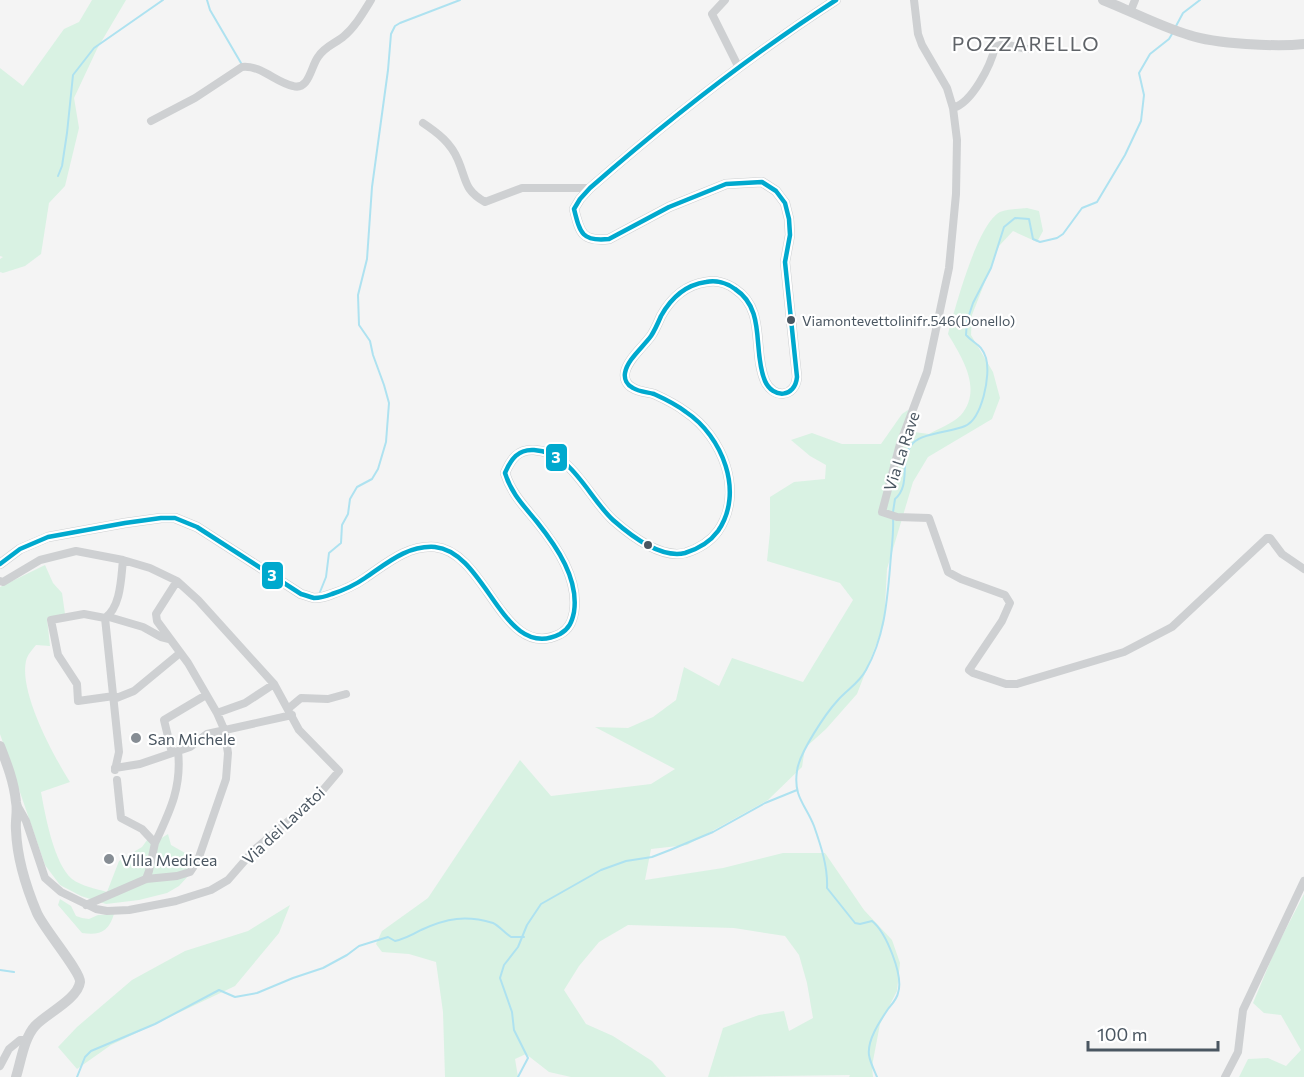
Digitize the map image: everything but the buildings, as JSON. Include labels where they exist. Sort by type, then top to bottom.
[{"type":"street","points":[[151,121],[195,98],[238,69],[251,66],[293,86],[301,86],[307,80],[318,56],[354,26],[371,0]]},
{"type":"street","points":[[725,0],[712,14],[739,68]]},
{"type":"street","points":[[0,564],[20,549],[48,537],[160,518],[175,518],[197,527],[301,594],[315,598],[352,586],[405,552],[435,547],[450,553],[478,578],[515,629],[532,638],[545,639],[564,632],[571,624],[576,600],[570,573],[539,524],[518,499],[506,479],[505,473],[510,461],[517,454],[528,450],[542,451],[556,456],[568,465],[602,509],[634,536],[666,552],[682,554],[698,548],[713,537],[726,514],[730,493],[727,471],[720,451],[710,434],[686,411],[654,394],[634,389],[627,383],[625,374],[651,336],[669,302],[682,291],[697,283],[712,280],[728,284],[742,293],[751,306],[756,322],[761,371],[768,387],[776,394],[786,394],[791,391],[797,383],[797,377],[785,262],[790,235],[785,202],[776,191],[762,182],[726,184],[669,207],[609,239],[598,240],[589,239],[581,233],[574,209],[590,188],[658,129],[739,68],[836,0]]},
{"type":"street","name":"Via La Rave","points":[[914,0],[918,34],[947,88],[953,108],[957,140],[956,194],[949,268],[927,372],[895,461],[882,509],[887,515],[929,518],[948,572],[1008,598],[1010,603],[1002,621],[969,670],[1006,684],[1024,684],[1124,652],[1172,627],[1264,539],[1270,538],[1282,554],[1304,569]]},
{"type":"street","points":[[1103,0],[1133,5],[1168,26],[1184,33],[1210,39],[1288,46],[1304,44]]},
{"type":"street","points":[[953,108],[962,105],[987,71],[995,47],[1003,44],[1027,49]]},
{"type":"street","points":[[423,123],[442,136],[458,158],[466,187],[485,202],[522,188],[590,188]]},
{"type":"street","points":[[0,581],[3,582],[39,560],[76,551],[123,560],[150,568],[177,580],[274,684],[290,712]]},
{"type":"street","points":[[123,560],[116,605],[107,617],[119,752],[115,769],[140,764],[190,747],[207,734],[290,712],[301,698],[328,699],[346,694]]},
{"type":"street","points":[[17,805],[26,821],[45,878],[61,892],[86,905],[146,879],[177,876],[190,872],[198,860],[226,780],[228,753],[224,729],[217,713],[188,663],[158,626],[156,614],[177,580]]},
{"type":"street","points":[[170,639],[160,637],[143,627],[107,617],[84,614],[51,620],[58,655],[77,684],[78,701],[114,700],[134,691],[180,653]]},
{"type":"street","points":[[217,713],[245,703],[274,684]]},
{"type":"street","points":[[146,879],[155,843],[174,798],[180,771],[164,720],[207,695]]},
{"type":"street","name":"Via dei Lavatoi","points":[[86,905],[107,911],[129,910],[176,901],[211,890],[228,880],[254,849],[317,797],[339,771],[299,730],[290,712]]},
{"type":"street","points":[[0,746],[11,775],[17,805],[16,829],[25,880],[44,927],[75,967],[80,983],[76,992],[34,1027],[27,1040],[16,1077]]},
{"type":"street","points":[[117,780],[121,818],[142,829],[155,843]]},
{"type":"street","points":[[1225,1077],[1239,1052],[1243,1010],[1304,880]]},
{"type":"street","points":[[0,1066],[9,1049],[20,1040],[27,1040]]},
{"type":"green space","points":[[92,0],[126,0],[97,49],[74,98],[79,128],[65,186],[49,203],[41,254],[25,266],[3,273],[0,272],[0,259],[3,257],[0,256],[0,68],[23,86],[64,29],[79,22]]},
{"type":"green space","points":[[1027,208],[1039,211],[1043,231],[1037,242],[1013,231],[999,246],[972,315],[971,335],[993,372],[1000,398],[992,419],[928,457],[913,482],[887,569],[884,624],[857,694],[826,729],[805,748],[802,767],[768,800],[687,845],[651,849],[645,880],[723,868],[783,853],[825,853],[864,910],[892,940],[900,963],[897,991],[880,1024],[872,1066],[873,1077],[849,1077],[850,1075],[708,1077],[723,1028],[759,1015],[784,1011],[789,1031],[813,1018],[799,955],[785,936],[734,928],[628,925],[599,942],[579,966],[564,990],[586,1024],[613,1036],[652,1061],[666,1077],[571,1077],[549,1072],[526,1054],[515,1059],[518,1077],[445,1077],[443,1012],[436,962],[409,954],[382,952],[376,944],[382,931],[428,898],[520,760],[551,796],[651,784],[675,769],[595,727],[628,728],[653,717],[676,700],[684,667],[719,686],[732,658],[803,682],[853,600],[840,583],[767,561],[770,497],[794,482],[825,479],[826,465],[810,456],[791,440],[812,433],[842,444],[881,444],[902,414],[908,410],[914,432],[929,434],[961,415],[970,395],[970,384],[964,363],[948,334],[961,288],[975,249],[991,220],[1003,211]]},
{"type":"green space","points":[[45,565],[53,583],[62,593],[65,614],[47,618],[50,646],[36,645],[27,659],[25,674],[32,706],[39,723],[70,782],[41,792],[55,851],[72,879],[107,892],[119,861],[142,847],[150,836],[160,839],[168,834],[171,845],[201,862],[179,886],[167,893],[139,900],[106,904],[81,896],[60,885],[45,865],[0,734],[0,587]]},
{"type":"green space","points":[[1304,894],[1304,1077],[1239,1077],[1248,1059],[1268,1058],[1286,1066],[1301,1050],[1281,1015],[1264,1013],[1253,1003],[1276,948]]},
{"type":"green space","points":[[60,899],[71,906],[76,916],[82,918],[89,919],[98,915],[114,914],[103,931],[94,934],[82,933],[58,905]]},
{"type":"green space","points":[[290,905],[279,933],[235,986],[111,1045],[77,1069],[58,1047],[77,1027],[132,980],[185,951],[248,931]]},
{"type":"waterway","points":[[58,176],[62,166],[67,133],[73,75],[94,48],[163,0]]},
{"type":"waterway","points":[[207,0],[210,10],[241,63]]},
{"type":"waterway","points":[[320,592],[326,577],[329,553],[341,543],[342,525],[348,514],[350,499],[357,487],[372,479],[378,469],[386,442],[389,403],[370,341],[359,325],[358,295],[367,259],[372,187],[391,34],[395,26],[400,23],[460,0]]},
{"type":"waterway","points":[[1176,26],[1183,13],[1200,0]]},
{"type":"waterway","points":[[893,512],[895,499],[903,487],[906,457],[913,443],[923,437],[965,426],[976,415],[984,396],[987,375],[986,358],[982,349],[966,335],[967,321],[973,303],[991,268],[1004,227],[1015,218],[1029,219],[1033,239],[1040,242],[1057,238],[1063,234],[1082,208],[1097,202],[1125,155],[1141,121],[1144,95],[1139,73],[1150,54],[1172,34]]},
{"type":"waterway","points":[[877,1077],[870,1060],[870,1043],[881,1019],[897,995],[899,985],[896,966],[883,934],[872,921],[855,923],[827,888],[821,849],[814,826],[799,794],[796,780],[799,763],[814,734],[833,706],[863,675],[877,645],[888,594],[893,518]]},
{"type":"waterway","points":[[518,1077],[528,1058],[514,1030],[512,1012],[500,978],[504,965],[518,947],[527,925],[541,904],[601,870],[670,850],[713,832],[765,803],[797,790]]},
{"type":"waterway","points":[[77,1077],[85,1057],[91,1051],[155,1024],[219,990],[235,997],[257,993],[323,968],[359,946],[388,937],[395,941],[399,940],[430,926],[457,919],[474,919],[493,923],[511,937],[524,937]]},
{"type":"waterway","points":[[0,970],[14,972]]},
{"type":"transit line","name":"3","points":[[0,564],[20,549],[48,537],[125,523],[175,518],[197,527],[301,594],[314,598],[349,587],[406,552],[435,547],[453,553],[468,567],[509,621],[524,633],[540,639],[560,634],[568,627],[573,616],[575,600],[570,576],[559,553],[514,493],[505,473],[516,456],[528,450],[547,453],[559,459],[578,477],[613,520],[646,544],[675,554],[685,553],[703,545],[718,531],[726,516],[729,499],[726,466],[710,435],[699,422],[667,400],[631,387],[626,382],[626,368],[651,336],[665,309],[674,298],[692,286],[717,282],[735,289],[745,298],[751,308],[755,319],[761,369],[769,387],[783,394],[792,389],[797,377],[785,262],[790,235],[785,203],[776,191],[762,182],[726,184],[669,207],[609,239],[600,240],[584,234],[578,224],[574,209],[590,188],[679,113],[740,66],[836,0]]},
{"type":"place","name":"Viamontevettolinifr.546(Donello)","points":[[791,320]]},
{"type":"place","name":"San Michele","points":[[136,738]]},
{"type":"place","name":"Villa Medicea","points":[[109,859]]},
{"type":"district","name":"POZZARELLO","points":[[1026,43]]}]
